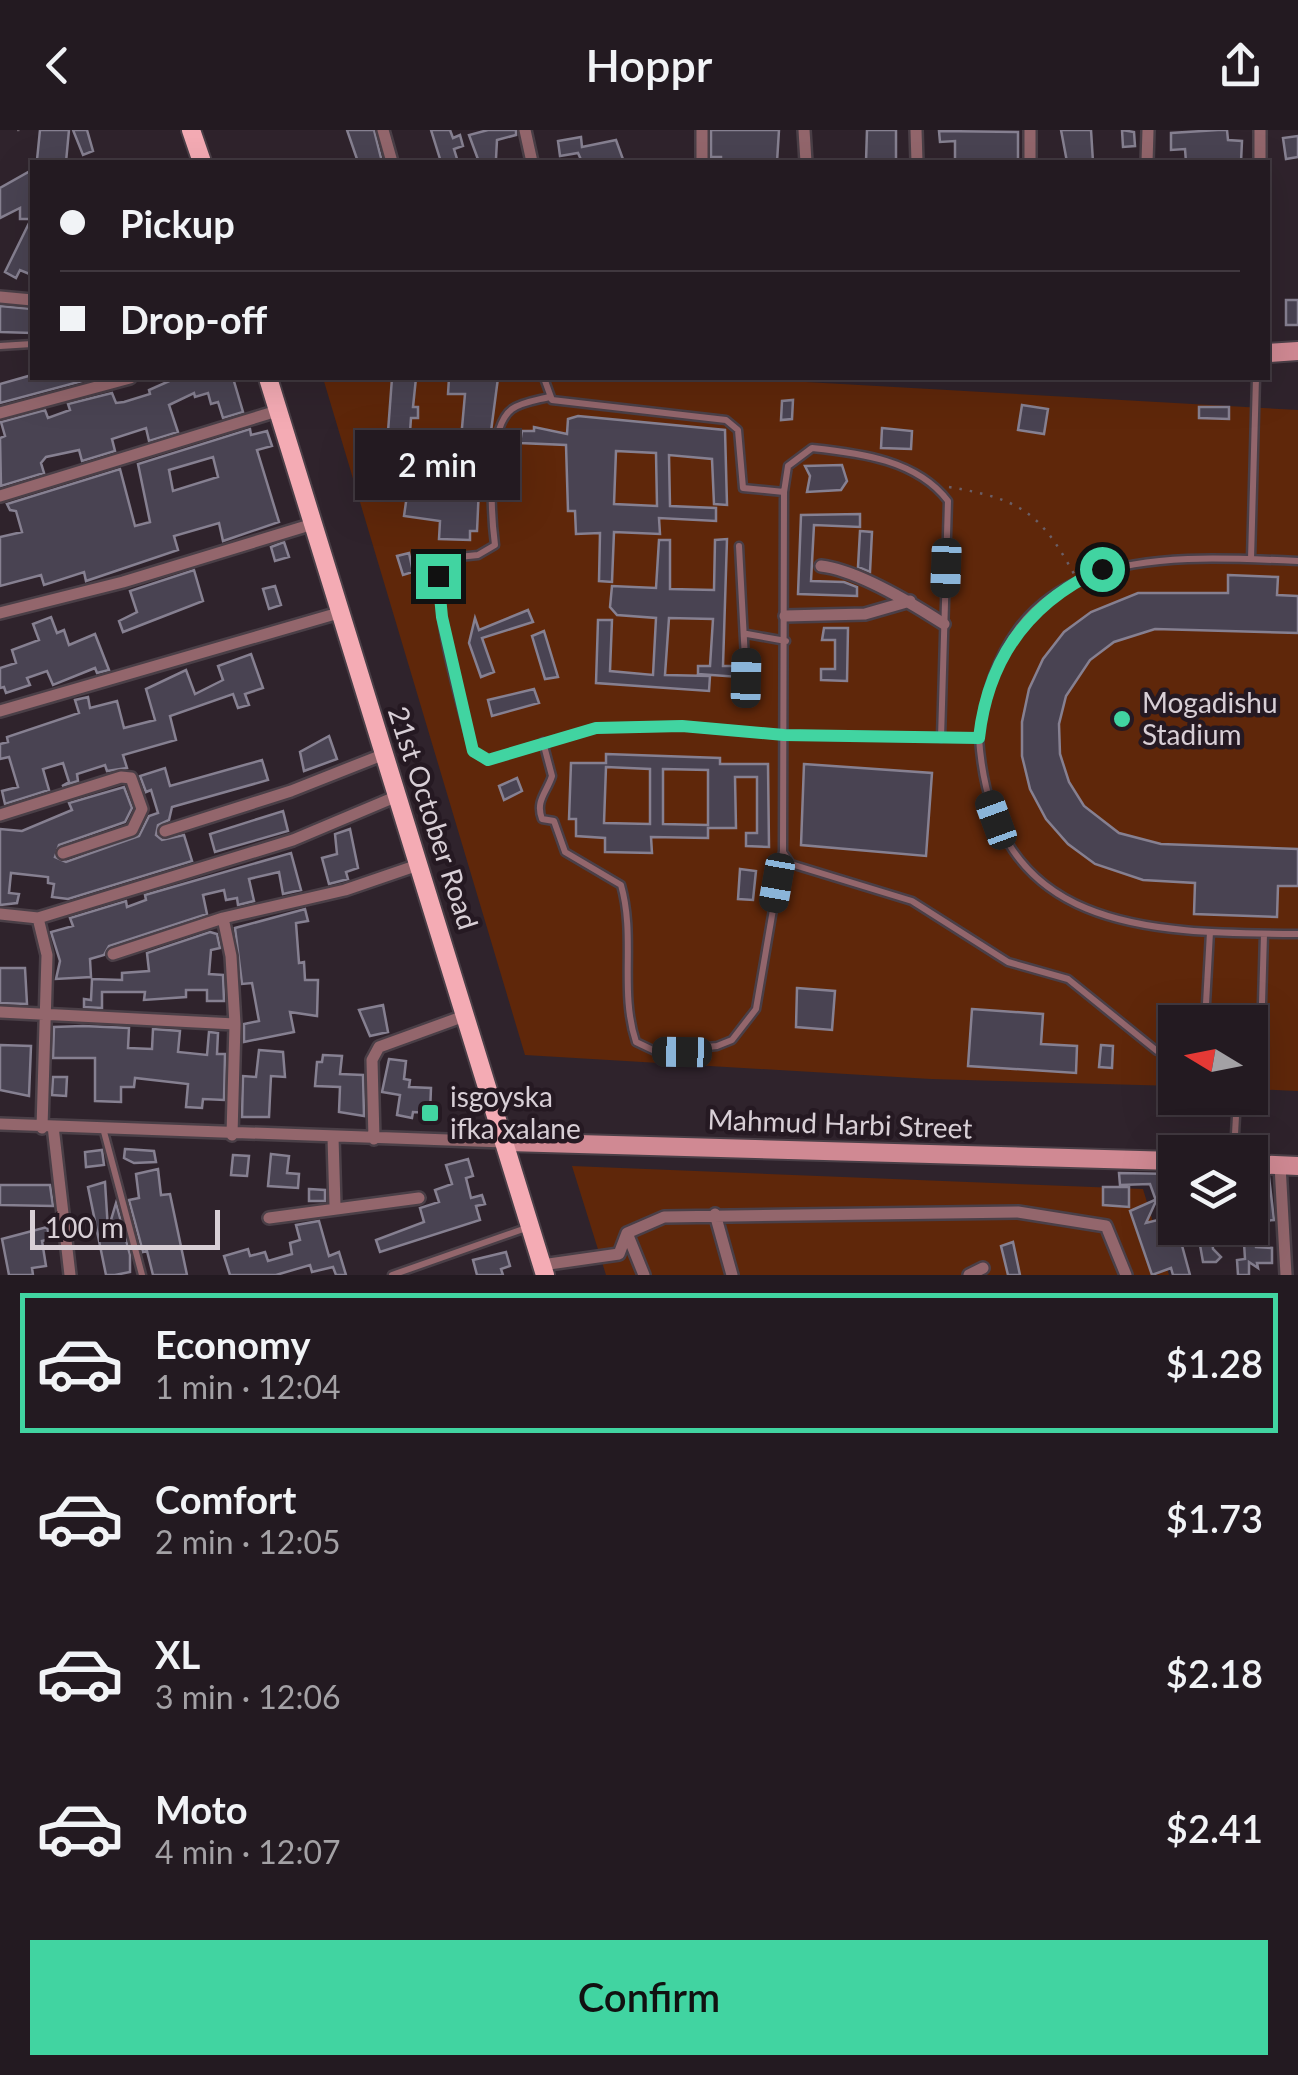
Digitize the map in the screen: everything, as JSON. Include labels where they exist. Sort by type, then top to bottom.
[{"type":"main road","points":[[191,130],[201,160]]},
{"type":"main road","name":"21st October Road","points":[[269,380],[395,797],[468,1016],[543,1270]]},
{"type":"street","points":[[383,130],[391,160]]},
{"type":"street","points":[[524,130],[532,160]]},
{"type":"street","points":[[702,130],[702,160]]},
{"type":"street","points":[[804,130],[806,160]]},
{"type":"street","points":[[916,130],[917,160]]},
{"type":"street","points":[[1030,130],[1030,160]]},
{"type":"street","points":[[1148,130],[1148,160]]},
{"type":"street","points":[[1260,130],[1260,160]]},
{"type":"street","points":[[0,297],[30,300]]},
{"type":"street","points":[[1270,353],[1298,352]]},
{"type":"street","points":[[0,412],[122,380]]},
{"type":"street","points":[[0,496],[277,411]]},
{"type":"street","points":[[0,613],[124,582],[312,524]]},
{"type":"street","points":[[821,566],[837,568],[910,602],[944,624]]},
{"type":"street","points":[[785,616],[864,614],[910,602]]},
{"type":"street","points":[[0,712],[342,612]]},
{"type":"street","points":[[166,831],[291,791],[382,755]]},
{"type":"street","points":[[0,815],[130,778],[142,809],[132,830],[63,853]]},
{"type":"street","points":[[0,914],[38,918],[293,840],[395,797]]},
{"type":"street","points":[[113,954],[223,918],[345,890],[418,865]]},
{"type":"street","points":[[38,918],[46,954],[42,1014],[47,1127],[70,1275]]},
{"type":"street","points":[[223,918],[231,956],[235,1024],[232,1134]]},
{"type":"street","points":[[0,1012],[235,1024]]},
{"type":"street","points":[[374,1139],[372,1060],[379,1047],[468,1016]]},
{"type":"street","points":[[0,1124],[504,1142]]},
{"type":"street","points":[[334,1136],[335,1206]]},
{"type":"street","name":"Mahmud Harbi Street","points":[[504,1142],[1158,1161]]},
{"type":"street","points":[[1286,1275],[1289,1166]]},
{"type":"street","points":[[268,1218],[335,1206],[419,1198]]},
{"type":"street","points":[[543,1270],[619,1254],[627,1233],[664,1217],[1018,1212],[1106,1226],[1126,1275]]},
{"type":"street","points":[[716,1214],[732,1275]]},
{"type":"street","points":[[627,1233],[644,1275]]},
{"type":"street","points":[[969,1275],[983,1268]]},
{"type":"lane","points":[[0,346],[30,344]]},
{"type":"lane","points":[[545,380],[549,397]]},
{"type":"lane","points":[[1251,559],[1256,380]]},
{"type":"lane","points":[[784,492],[743,488],[738,430],[726,420],[630,412],[549,397],[515,406],[503,418],[494,446],[495,545],[478,555],[449,558],[440,566],[442,617],[473,751],[488,760],[542,742],[613,727],[682,726],[784,735],[979,738]]},
{"type":"lane","points":[[417,445],[494,446]]},
{"type":"lane","points":[[542,742],[552,776],[542,794],[542,818],[554,821],[566,852],[622,885],[628,910],[627,1000],[631,1027],[642,1048],[682,1052],[732,1040],[746,1027],[756,1009],[783,852],[784,492],[788,466],[812,448],[853,452],[911,470],[936,484],[948,500],[941,738]]},
{"type":"lane","points":[[739,546],[746,678]]},
{"type":"lane","points":[[1298,561],[1129,562],[1077,580],[1053,595],[1014,635],[989,685],[979,738],[987,795],[1010,845],[1046,886],[1080,908],[1118,922],[1210,932],[1298,934]]},
{"type":"lane","points":[[746,634],[786,641]]},
{"type":"lane","points":[[783,852],[791,864],[912,901],[1008,962],[1068,979],[1158,1051]]},
{"type":"lane","points":[[1206,1005],[1210,932]]},
{"type":"lane","points":[[1262,1005],[1264,934]]},
{"type":"lane","points":[[103,1127],[142,1275]]},
{"type":"lane","points":[[392,1275],[530,1226]]},
{"type":"path","points":[[936,484],[980,492],[1027,511],[1048,528],[1077,580]]},
{"type":"shaded area","points":[[324,380],[771,380],[1298,410],[1298,1091],[1268,1090],[1268,1005],[1158,1005],[1158,1086],[931,1079],[525,1055]]},
{"type":"shaded area","points":[[572,1166],[1143,1189],[1169,1275],[606,1275]]},
{"type":"building","points":[[40,130],[69,130],[66,160],[37,160]]},
{"type":"building","points":[[73,130],[87,130],[93,151],[83,155]]},
{"type":"building","points":[[347,130],[374,130],[382,160],[357,160]]},
{"type":"building","points":[[431,130],[450,130],[453,138],[460,135],[463,146],[454,149],[457,160],[440,160]]},
{"type":"building","points":[[516,130],[516,135],[497,140],[496,159],[490,160],[478,160],[469,135]]},
{"type":"building","points":[[711,130],[779,130],[777,160],[711,157]]},
{"type":"building","points":[[867,130],[896,130],[896,160],[866,160]]},
{"type":"building","points":[[1061,130],[1091,130],[1093,160],[1067,160]]},
{"type":"building","points":[[1122,130],[1134,132],[1135,146],[1123,147]]},
{"type":"building","points":[[1227,130],[1228,140],[1242,141],[1241,160],[1186,160],[1185,149],[1171,150],[1171,133]]},
{"type":"building","points":[[939,131],[1018,132],[1018,160],[955,160],[955,141],[940,142]]},
{"type":"building","points":[[1298,136],[1298,157],[1286,159],[1283,138]]},
{"type":"building","points":[[581,137],[582,147],[616,140],[623,160],[581,160],[578,153],[560,156],[558,141]]},
{"type":"building","points":[[30,171],[30,219],[20,219],[20,208],[0,218],[0,188]]},
{"type":"building","points":[[30,221],[30,274],[20,270],[16,278],[5,272]]},
{"type":"building","points":[[1286,300],[1298,300],[1298,325],[1286,325]]},
{"type":"building","points":[[0,306],[30,309],[30,333],[0,332]]},
{"type":"building","points":[[30,376],[30,380],[86,380],[0,403],[0,384]]},
{"type":"building","points":[[172,380],[234,380],[243,412],[223,418],[218,402],[211,404],[208,393],[195,397],[194,393],[169,405],[178,432],[149,441],[146,428],[112,439],[115,451],[82,461],[79,450],[46,457],[41,463],[44,473],[1,486],[0,438],[5,436],[1,422],[45,410],[48,418],[70,410],[68,404],[112,393],[116,403],[124,402],[150,394],[149,390]]},
{"type":"building","points":[[392,380],[416,380],[413,407],[418,407],[418,418],[411,418],[408,461],[430,462],[430,476],[465,480],[465,466],[480,466],[477,531],[470,531],[470,540],[439,539],[440,521],[404,516],[410,474],[385,472]]},
{"type":"building","points":[[449,380],[498,380],[490,439],[461,439],[465,394],[448,394]]},
{"type":"building","points":[[793,400],[792,419],[781,420],[782,401]]},
{"type":"building","points":[[1022,405],[1048,409],[1044,434],[1018,430]]},
{"type":"building","points":[[1199,407],[1229,407],[1229,419],[1199,418]]},
{"type":"building","points":[[578,416],[725,430],[727,505],[714,504],[712,459],[669,455],[670,506],[716,508],[716,521],[659,518],[660,534],[614,532],[612,582],[599,581],[600,533],[576,534],[575,511],[568,511],[566,445],[520,443],[522,431],[534,431],[534,427],[567,434],[568,419]],"holes":[[[616,451],[656,453],[657,506],[614,504]]]},
{"type":"building","points":[[882,428],[912,431],[911,449],[881,448]]},
{"type":"building","points":[[250,429],[251,435],[267,431],[272,446],[257,450],[279,522],[223,541],[219,523],[174,536],[178,550],[86,581],[84,572],[44,585],[41,575],[0,586],[0,537],[22,532],[16,511],[7,504],[120,469],[135,526],[150,522],[138,464]],"holes":[[[213,457],[218,477],[173,491],[169,470]]]},
{"type":"building","points":[[842,465],[847,481],[841,490],[807,492],[810,476],[805,466]]},
{"type":"building","points":[[860,514],[860,527],[814,525],[811,581],[844,582],[857,587],[857,596],[798,594],[801,515]]},
{"type":"building","points":[[860,531],[872,532],[870,572],[858,567]]},
{"type":"building","points":[[727,539],[723,666],[738,666],[739,677],[698,674],[698,666],[710,666],[713,619],[669,618],[665,675],[710,676],[709,691],[596,683],[598,620],[612,620],[610,671],[653,675],[656,618],[617,615],[610,607],[612,586],[656,588],[659,540],[670,540],[670,589],[714,590],[715,540]]},
{"type":"building","points":[[284,542],[289,557],[275,561],[271,547]]},
{"type":"building","points":[[409,553],[413,572],[403,575],[397,556]]},
{"type":"building","points":[[194,570],[203,601],[123,632],[119,621],[137,612],[130,591]]},
{"type":"building","points":[[1228,575],[1278,577],[1277,595],[1298,596],[1298,633],[1155,629],[1114,642],[1090,660],[1066,696],[1059,724],[1060,754],[1069,782],[1084,806],[1119,833],[1161,844],[1298,849],[1298,886],[1278,886],[1277,917],[1194,914],[1195,883],[1143,880],[1095,864],[1068,844],[1046,819],[1030,789],[1022,756],[1022,722],[1029,689],[1043,659],[1064,632],[1091,612],[1138,593],[1228,593]]},
{"type":"building","points":[[275,586],[281,605],[269,609],[263,589]]},
{"type":"building","points":[[528,610],[533,622],[482,638],[494,672],[481,677],[469,643],[475,618],[479,630]]},
{"type":"building","points":[[51,617],[57,633],[64,630],[69,645],[95,634],[109,670],[97,673],[95,668],[53,685],[47,671],[27,678],[30,685],[6,693],[4,687],[0,688],[0,668],[16,663],[12,650],[39,640],[33,624]]},
{"type":"building","points":[[824,628],[848,628],[847,681],[821,680],[821,669],[835,669],[835,640],[822,640]]},
{"type":"building","points":[[544,631],[558,677],[545,679],[532,636]]},
{"type":"building","points":[[251,654],[263,688],[245,694],[249,705],[238,708],[233,694],[170,716],[176,740],[123,755],[127,768],[107,771],[105,765],[77,774],[78,781],[62,786],[69,782],[63,763],[43,769],[49,790],[5,804],[2,791],[18,787],[9,757],[0,759],[0,744],[8,742],[7,737],[79,713],[75,700],[88,697],[90,708],[117,701],[124,728],[155,720],[146,689],[186,670],[195,694],[223,680],[218,666]]},
{"type":"building","points":[[534,689],[539,703],[492,716],[488,700]]},
{"type":"building","points":[[329,736],[337,759],[304,771],[300,752]]},
{"type":"building","points":[[606,754],[720,758],[720,764],[768,764],[769,847],[746,846],[746,833],[757,833],[757,777],[735,777],[736,828],[708,828],[708,838],[651,837],[652,853],[605,852],[605,838],[576,836],[576,819],[569,819],[571,763],[606,763]],"holes":[[[606,767],[650,769],[650,824],[604,823]],[[663,769],[708,770],[708,825],[663,824]]]},
{"type":"building","points":[[262,760],[268,780],[172,807],[169,820],[158,825],[156,835],[162,840],[184,835],[192,861],[68,899],[52,897],[54,884],[48,883],[48,877],[11,873],[9,893],[19,894],[17,903],[0,905],[0,829],[22,831],[72,810],[69,803],[124,787],[132,808],[125,822],[59,845],[55,857],[66,862],[139,836],[149,816],[158,813],[151,790],[146,792],[140,776],[165,768],[170,786]]},
{"type":"building","points":[[804,764],[932,773],[926,856],[801,845]]},
{"type":"building","points":[[517,778],[522,791],[504,800],[499,786]]},
{"type":"building","points":[[283,811],[288,831],[215,852],[210,834]]},
{"type":"building","points":[[350,829],[358,868],[346,872],[348,879],[329,884],[322,858],[337,854],[335,834]]},
{"type":"building","points":[[291,853],[301,890],[283,894],[279,872],[249,879],[254,901],[238,905],[237,898],[226,900],[224,890],[203,895],[207,914],[109,946],[104,955],[90,959],[91,977],[56,979],[60,961],[51,932],[73,926],[70,918],[126,901],[127,907],[146,900],[145,895]]},
{"type":"building","points":[[740,869],[756,871],[753,900],[738,899]]},
{"type":"building","points":[[305,909],[308,921],[296,923],[299,963],[304,962],[305,980],[318,980],[317,1016],[290,1012],[294,1032],[244,1042],[244,1024],[259,1021],[252,983],[242,984],[235,928]]},
{"type":"building","points":[[210,932],[217,934],[220,948],[211,950],[209,974],[223,975],[224,1001],[207,1001],[207,990],[186,990],[186,997],[144,1000],[145,992],[102,992],[102,1008],[84,1007],[84,999],[91,1000],[92,979],[122,980],[122,973],[149,971],[147,953]]},
{"type":"building","points":[[0,968],[25,968],[27,1004],[0,1003]]},
{"type":"building","points":[[797,988],[835,991],[832,1030],[796,1027]]},
{"type":"building","points":[[383,1005],[388,1032],[370,1036],[359,1010]]},
{"type":"building","points":[[972,1009],[1043,1014],[1041,1044],[1077,1046],[1076,1073],[968,1066]]},
{"type":"building","points":[[54,1027],[129,1028],[128,1048],[152,1049],[153,1029],[180,1031],[178,1052],[207,1055],[209,1032],[218,1033],[217,1054],[225,1054],[224,1100],[203,1099],[202,1108],[186,1107],[188,1084],[135,1078],[134,1087],[121,1087],[121,1102],[95,1101],[95,1058],[53,1058]]},
{"type":"building","points":[[0,1045],[31,1046],[29,1096],[0,1090]]},
{"type":"building","points":[[1101,1045],[1113,1046],[1112,1068],[1099,1067]]},
{"type":"building","points":[[259,1050],[283,1052],[285,1077],[271,1076],[269,1117],[242,1117],[243,1076],[256,1077]]},
{"type":"building","points":[[323,1055],[342,1056],[340,1074],[363,1075],[364,1116],[339,1112],[340,1087],[315,1086],[317,1062],[322,1062]]},
{"type":"building","points":[[389,1059],[406,1061],[404,1079],[410,1080],[409,1087],[431,1088],[430,1113],[413,1112],[412,1118],[397,1115],[400,1095],[382,1092]]},
{"type":"building","points":[[53,1077],[67,1077],[66,1096],[52,1095]]},
{"type":"building","points":[[125,1149],[154,1151],[156,1162],[134,1163],[124,1158]]},
{"type":"building","points":[[102,1150],[104,1165],[86,1167],[85,1152]]},
{"type":"building","points":[[271,1154],[289,1156],[287,1173],[299,1174],[298,1188],[268,1186]]},
{"type":"building","points":[[233,1155],[249,1156],[247,1176],[231,1175]]},
{"type":"building","points":[[468,1159],[473,1176],[466,1178],[471,1198],[482,1195],[485,1204],[476,1206],[480,1220],[380,1252],[376,1240],[424,1222],[420,1208],[439,1202],[435,1190],[452,1184],[446,1165]]},
{"type":"building","points":[[158,1169],[161,1195],[170,1194],[187,1275],[153,1275],[147,1251],[143,1252],[129,1200],[139,1198],[136,1174]]},
{"type":"building","points":[[1119,1173],[1158,1174],[1158,1198],[1150,1184],[1120,1185]]},
{"type":"building","points":[[1268,1177],[1269,1177],[1274,1220],[1268,1220]]},
{"type":"building","points":[[105,1182],[108,1230],[116,1203],[130,1255],[130,1272],[115,1275],[106,1275],[88,1187]]},
{"type":"building","points":[[0,1185],[50,1185],[53,1206],[0,1205]]},
{"type":"building","points":[[1103,1187],[1129,1187],[1129,1207],[1103,1205]]},
{"type":"building","points":[[309,1189],[325,1190],[325,1201],[309,1201]]},
{"type":"building","points":[[1157,1199],[1146,1223],[1158,1220],[1158,1245],[1182,1245],[1190,1275],[1173,1275],[1171,1268],[1152,1275],[1130,1211]]},
{"type":"building","points":[[319,1221],[329,1256],[339,1252],[346,1275],[336,1275],[333,1267],[312,1272],[310,1265],[276,1275],[230,1275],[224,1256],[248,1249],[250,1256],[265,1252],[268,1261],[292,1254],[290,1243],[300,1240],[296,1225]]},
{"type":"building","points":[[47,1227],[50,1239],[42,1241],[46,1266],[32,1268],[33,1275],[9,1275],[2,1239]]},
{"type":"building","points":[[1013,1242],[1020,1275],[1008,1275],[1001,1246]]},
{"type":"building","points":[[1200,1245],[1213,1245],[1221,1257],[1216,1262],[1203,1262]]},
{"type":"building","points":[[1244,1245],[1272,1248],[1272,1263],[1257,1263],[1258,1268],[1249,1262],[1249,1275],[1238,1275],[1237,1260],[1245,1259]]},
{"type":"building","points":[[506,1252],[510,1266],[501,1269],[503,1275],[477,1275],[473,1260]]},
{"type":"place","name":"Mogadishu Stadium","points":[[1122,719]]},
{"type":"place","name":"isgoyska ifka xalane","points":[[430,1113]]},
{"type":"route","points":[[438,576],[442,617],[473,751],[488,760],[596,728],[682,726],[784,735],[979,738],[989,685],[1014,635],[1053,595],[1102,569]]}]
